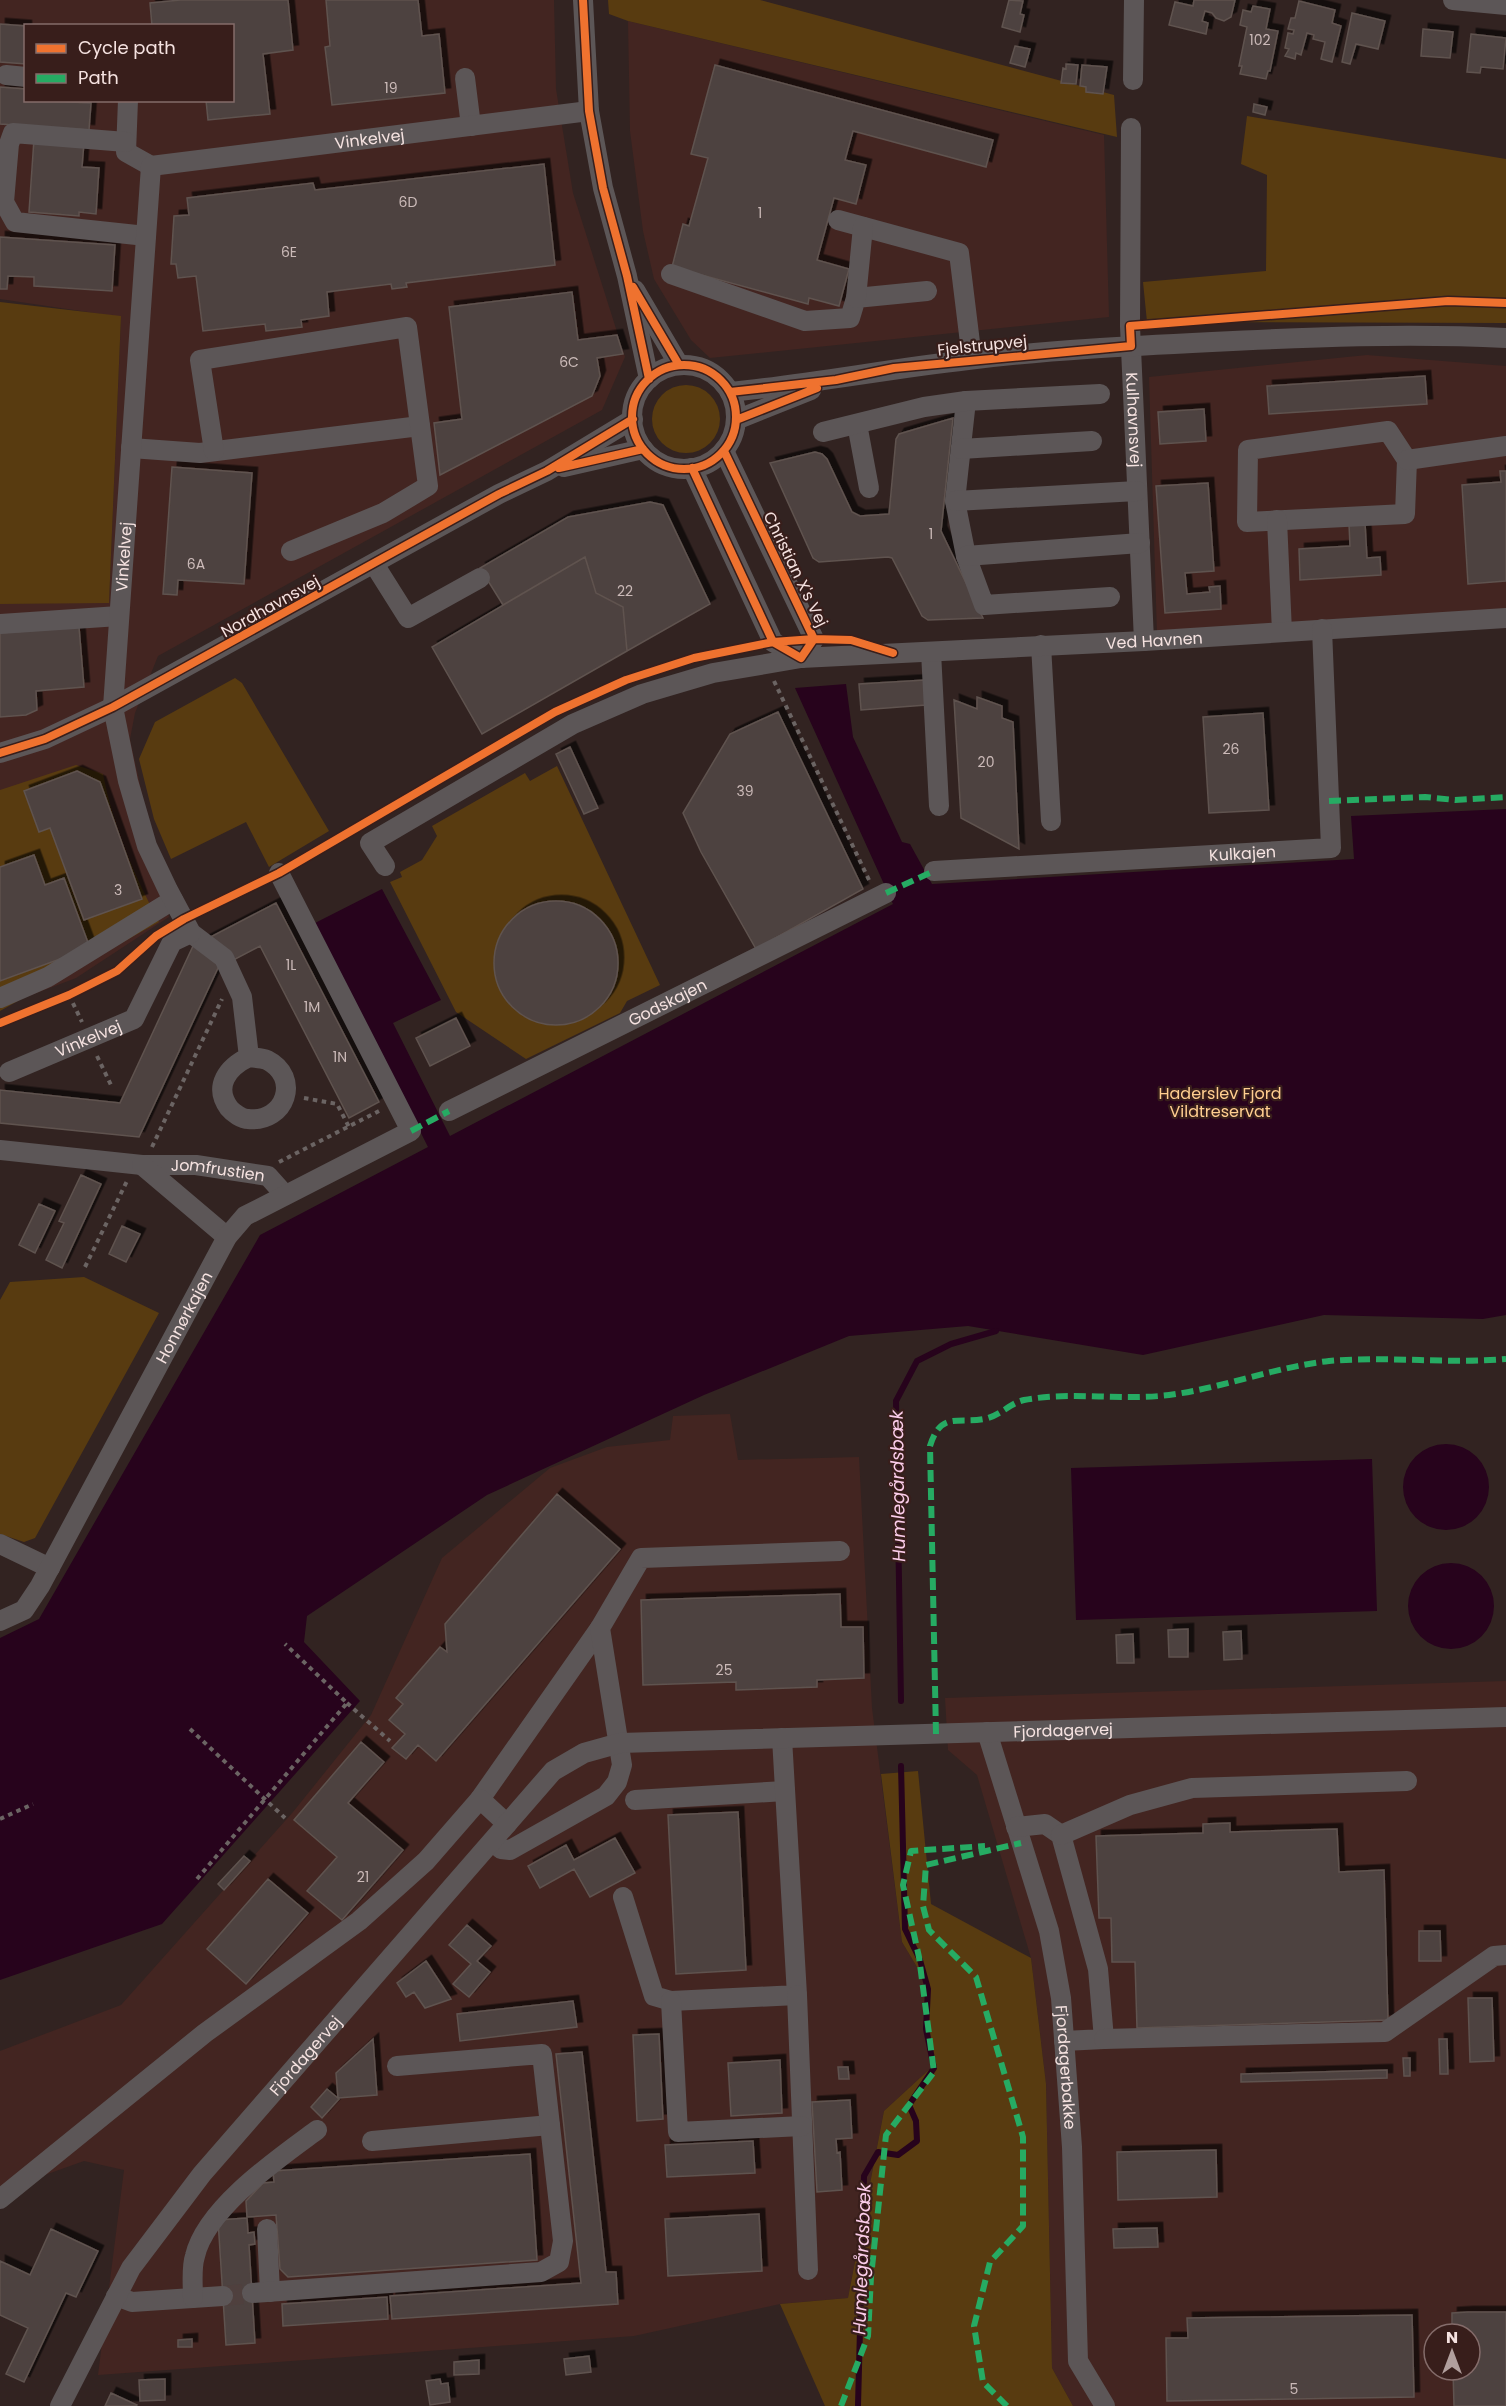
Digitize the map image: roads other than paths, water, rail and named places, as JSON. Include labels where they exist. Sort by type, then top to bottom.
[{"type":"street","points":[[583,0],[589,111],[603,188],[627,276],[649,379]]},
{"type":"street","points":[[1133,80],[1134,0]]},
{"type":"street","points":[[1453,0],[1506,5]]},
{"type":"street","points":[[465,78],[471,126]]},
{"type":"street","points":[[128,102],[126,152],[151,166]]},
{"type":"street","name":"Vinkelvej","points":[[249,1058],[242,997],[224,958],[191,933],[147,846],[128,781],[112,707],[151,166],[589,111]]},
{"type":"street","name":"Kulhavnsvej","points":[[1131,128],[1131,345],[1144,641]]},
{"type":"street","points":[[126,141],[13,133],[9,144],[4,202],[15,222],[146,236]]},
{"type":"street","points":[[838,220],[958,253],[972,359]]},
{"type":"street","points":[[671,274],[805,321],[850,318],[856,298],[863,227]]},
{"type":"street","points":[[627,276],[680,365]]},
{"type":"street","points":[[856,298],[927,291]]},
{"type":"street","points":[[214,451],[200,360],[407,327],[428,486],[383,513],[291,551]]},
{"type":"street","name":"Fjelstrupvej","points":[[730,393],[836,380],[894,368],[1131,345],[1436,335],[1506,338]]},
{"type":"street","points":[[680,365],[699,367],[722,381],[730,393],[736,420],[731,441],[724,451],[704,465],[678,469],[665,465],[643,449],[636,437],[633,419],[635,400],[649,379],[663,370],[680,365]]},
{"type":"street","name":"Fjelstrupvej","points":[[736,420],[836,380]]},
{"type":"street","points":[[823,432],[924,406],[966,400],[1100,394]]},
{"type":"street","points":[[966,400],[956,501],[966,556],[984,605],[1110,597]]},
{"type":"street","name":"Nordhavnsvej","points":[[0,753],[45,739],[112,707],[547,471],[633,419]]},
{"type":"street","points":[[858,424],[869,488]]},
{"type":"street","points":[[131,447],[200,453],[420,426]]},
{"type":"street","points":[[1388,431],[1407,460],[1405,514],[1247,522],[1248,450],[1388,431]]},
{"type":"street","points":[[961,449],[1092,441]]},
{"type":"street","points":[[1407,460],[1506,446]]},
{"type":"street","name":"Nordhavnsvej","points":[[547,471],[643,449]]},
{"type":"street","name":"Christian X's Vej","points":[[724,451],[814,639],[801,658]]},
{"type":"street","points":[[692,468],[773,642],[801,658]]},
{"type":"street","points":[[956,501],[1137,491]]},
{"type":"street","points":[[1277,520],[1282,632]]},
{"type":"street","points":[[966,556],[1140,543]]},
{"type":"street","points":[[374,564],[408,618],[480,578]]},
{"type":"street","points":[[0,624],[119,616]]},
{"type":"street","name":"Ved Havnen","points":[[801,658],[1144,641],[1506,618]]},
{"type":"street","name":"Kulkajen","points":[[934,871],[1331,848],[1322,629]]},
{"type":"street","points":[[1041,645],[1051,821]]},
{"type":"street","points":[[931,651],[939,806]]},
{"type":"street","points":[[386,866],[370,843],[573,724],[642,694],[713,673],[801,658]]},
{"type":"street","name":"Honnørkajen","points":[[0,1621],[24,1610],[40,1586],[227,1237],[245,1215],[411,1131],[279,873]]},
{"type":"street","name":"Godskajen","points":[[449,1111],[882,896]]},
{"type":"street","points":[[0,999],[48,977],[173,900]]},
{"type":"street","name":"Vinkelvej","points":[[9,1072],[134,1018],[172,942],[191,933]]},
{"type":"street","name":"Jomfrustien","points":[[0,1150],[139,1165],[196,1165],[268,1176],[285,1195]]},
{"type":"street","name":"Jomfrustien","points":[[139,1165],[227,1237]]},
{"type":"street","points":[[0,1544],[50,1568]]},
{"type":"street","points":[[0,2199],[206,2033],[359,1922],[426,1861],[480,1799],[600,1628],[641,1558],[840,1551]]},
{"type":"street","points":[[493,1841],[501,1849],[510,1850],[606,1796],[617,1782],[622,1766],[620,1743],[600,1628]]},
{"type":"street","name":"Fjordagervej","points":[[60,2406],[130,2268],[202,2174],[553,1771],[584,1753],[620,1743],[1506,1717]]},
{"type":"street","name":"Fjordagerbakke","points":[[987,1732],[1049,1931],[1061,1998],[1072,2147],[1078,2361],[1105,2406]]},
{"type":"street","points":[[782,1738],[797,1995],[808,2270]]},
{"type":"street","points":[[1061,1834],[1130,1805],[1192,1788],[1407,1780]]},
{"type":"street","points":[[635,1800],[785,1791]]},
{"type":"street","points":[[480,1799],[507,1824]]},
{"type":"street","points":[[1016,1827],[1045,1824],[1061,1834],[1098,1969],[1104,2039]]},
{"type":"street","points":[[624,1897],[654,1996],[671,2001],[797,1995]]},
{"type":"street","points":[[1065,2041],[1385,2031],[1494,1956],[1506,1955]]},
{"type":"street","points":[[671,2001],[678,2132],[802,2126]]},
{"type":"street","points":[[267,2229],[261,2293],[541,2272],[560,2262],[564,2241],[542,2054],[397,2066]]},
{"type":"street","points":[[372,2140],[550,2126]]},
{"type":"street","points":[[193,2298],[195,2255],[213,2218],[266,2167],[317,2130]]},
{"type":"street","points":[[116,2296],[132,2302],[223,2296]]},
{"type":"waterway","name":"Humlegårdsbæk","points":[[901,1701],[896,1401],[917,1361],[951,1344],[996,1331]]},
{"type":"waterway","name":"Humlegårdsbæk","points":[[858,2406],[864,2176],[878,2152],[898,2155],[917,2141],[916,2121],[909,2105],[934,2068],[926,2029],[928,1989],[920,1960],[905,1929],[901,1766]]},
{"type":"tunnel","points":[[223,2296],[252,2293]]},
{"type":"park label","name":"Haderslev Fjord Vildtreservat","points":[[1220,1102]]}]
